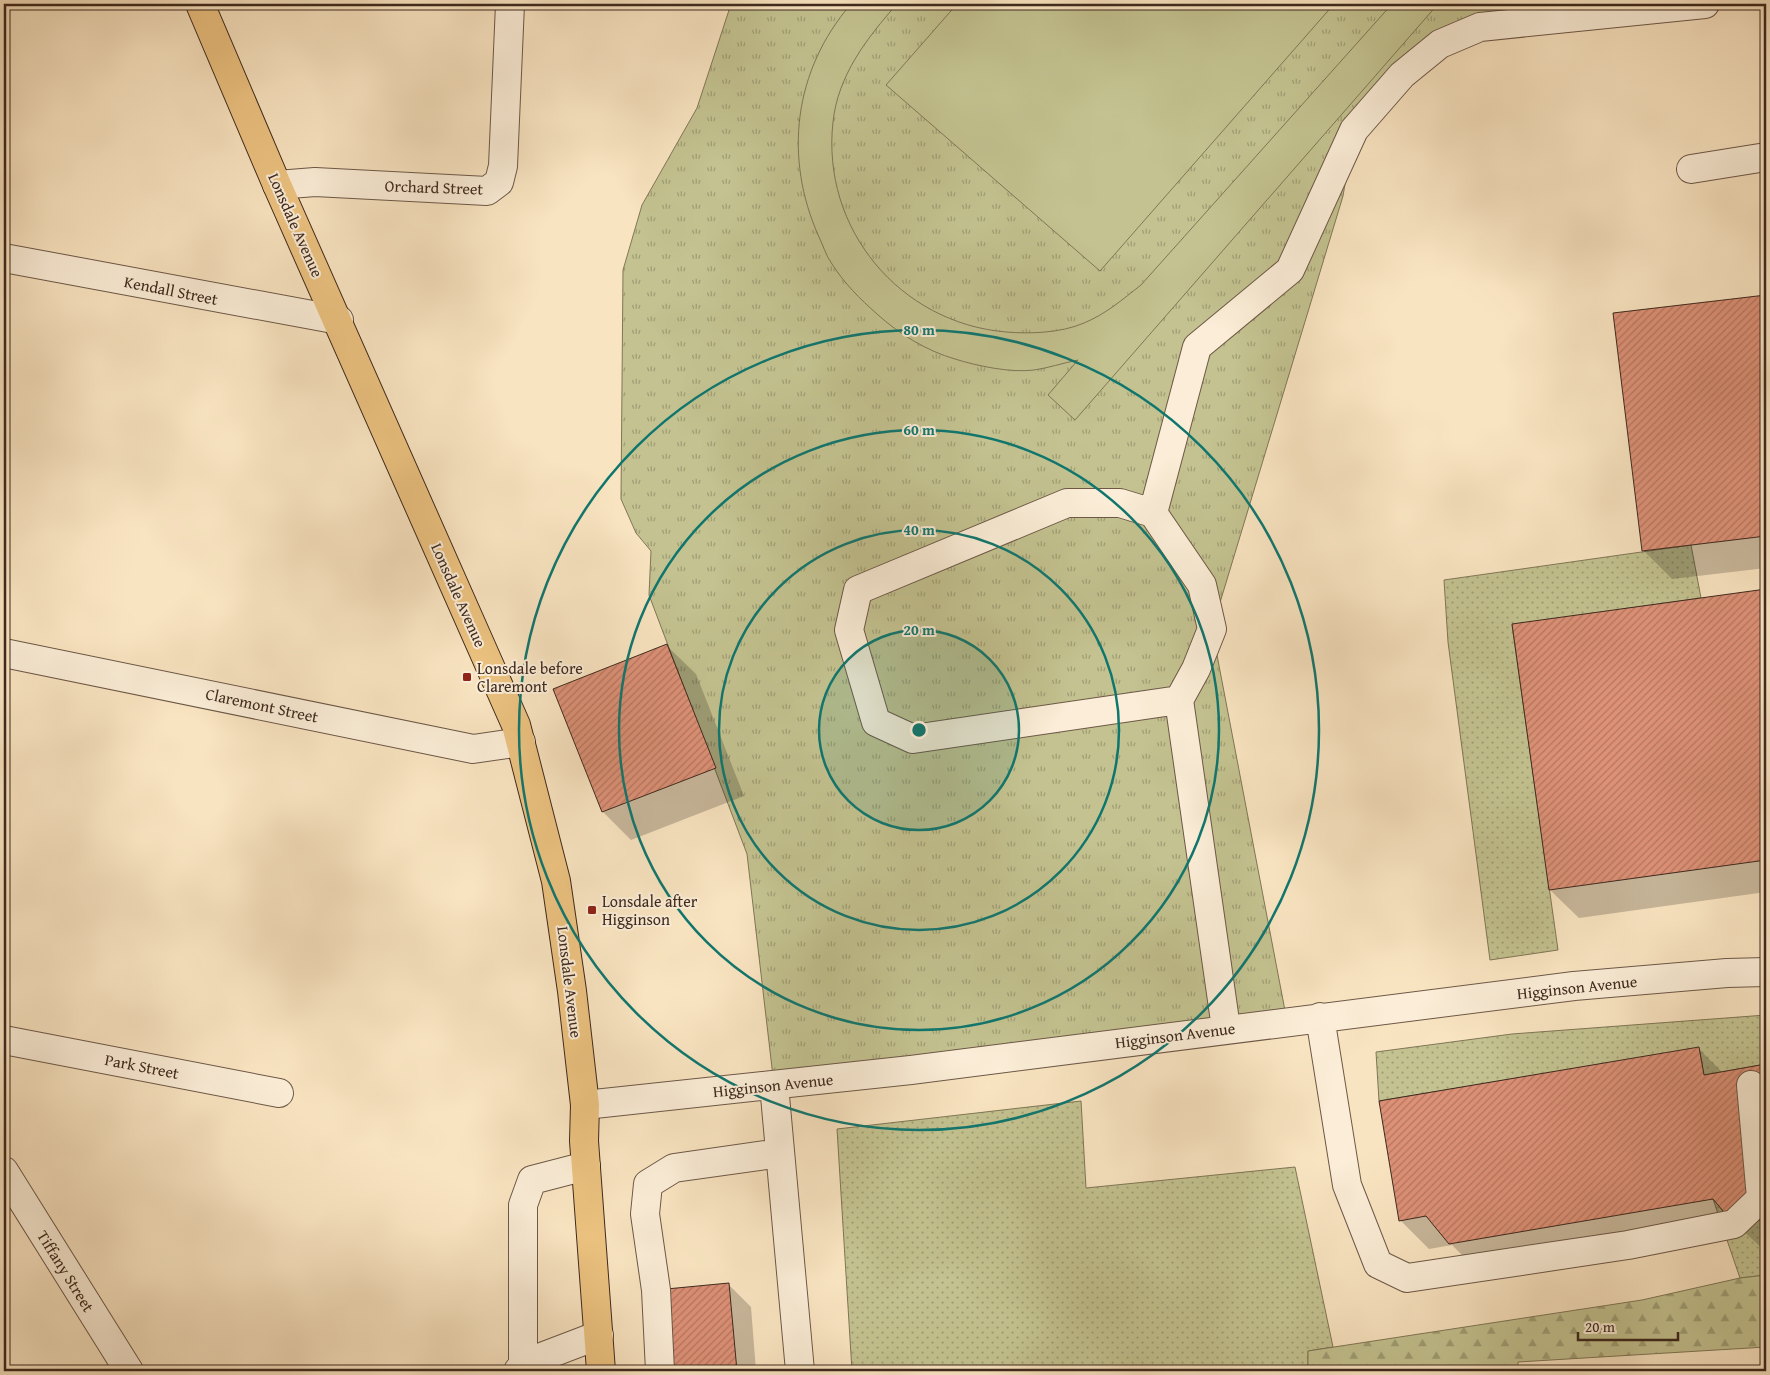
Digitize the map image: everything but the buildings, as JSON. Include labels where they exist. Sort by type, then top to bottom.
[{"type":"main road","name":"Lonsdale Avenue","points":[[200,4],[277,185],[339,320],[516,725],[521,742],[556,881],[572,991],[585,1105],[586,1166],[601,1371]]},
{"type":"street","name":"Orchard Street","points":[[277,185],[316,182],[487,191],[499,182],[503,166],[510,4]]},
{"type":"street","points":[[1153,513],[1198,347],[1290,270],[1354,130],[1402,75],[1440,44],[1480,28],[1705,4]]},
{"type":"street","points":[[1691,169],[1766,157]]},
{"type":"street","name":"Kendall Street","points":[[4,258],[339,320]]},
{"type":"street","points":[[1180,700],[914,739],[876,722],[849,630],[858,590],[1067,503],[1120,503],[1153,513],[1202,585],[1212,629],[1196,669],[1180,700],[1226,1028]]},
{"type":"street","name":"Claremont Street","points":[[4,653],[473,749],[521,742]]},
{"type":"street","name":"Higginson Avenue","points":[[585,1105],[911,1070],[1226,1028],[1574,986],[1728,972],[1766,972]]},
{"type":"street","points":[[1320,1017],[1347,1185],[1378,1264],[1406,1278],[1628,1245],[1734,1224],[1761,1198],[1751,1085]]},
{"type":"street","name":"Park Street","points":[[4,1040],[280,1093]]},
{"type":"street","points":[[774,1085],[800,1371]]},
{"type":"street","points":[[660,1371],[656,1290],[646,1214],[648,1184],[674,1168],[780,1153]]},
{"type":"street","points":[[586,1166],[532,1180],[523,1205],[520,1368],[599,1335]]},
{"type":"street","name":"Tiffany Street","points":[[4,1171],[128,1371]]},
{"type":"green space","points":[[731,4],[1705,4],[1480,27],[1354,130],[1343,196],[1212,629],[1287,1021],[774,1085],[747,854],[649,595],[651,551],[636,533],[621,499],[623,270],[642,205],[697,108]]},
{"type":"green space","points":[[851,4],[897,4],[875,30],[856,58],[841,89],[836,105],[833,122],[833,161],[840,199],[855,233],[875,264],[902,290],[933,310],[968,325],[1006,332],[1025,333],[1056,331],[1084,323],[1121,301],[1141,285],[1392,4],[1438,4],[1075,420],[1048,395],[1078,360],[1039,369],[1015,371],[973,364],[945,356],[924,347],[904,335],[877,314],[858,297],[828,258],[808,207],[801,176],[798,146],[800,115],[806,86],[817,57],[832,30]]},
{"type":"green space","points":[[957,4],[1334,4],[1100,271],[886,85]]},
{"type":"green space","points":[[1691,545],[1701,598],[1512,625],[1558,950],[1490,960],[1448,642],[1444,580]]},
{"type":"green space","points":[[1766,1015],[1766,1064],[1704,1075],[1699,1048],[1379,1101],[1376,1052],[1512,1034]]},
{"type":"green space","points":[[1081,1101],[1086,1188],[1295,1167],[1333,1347],[1308,1351],[1308,1371],[852,1371],[837,1129]]},
{"type":"green space","points":[[1713,1199],[1734,1224],[1766,1219],[1766,1275],[1740,1278]]},
{"type":"green space","points":[[1766,1275],[1766,1347],[1518,1362],[1518,1371],[1308,1371],[1308,1351],[1642,1300],[1740,1278]]},
{"type":"place","name":"Lonsdale before Claremont","points":[[467,677]]},
{"type":"place","name":"Lonsdale after Higginson","points":[[592,910]]}]
